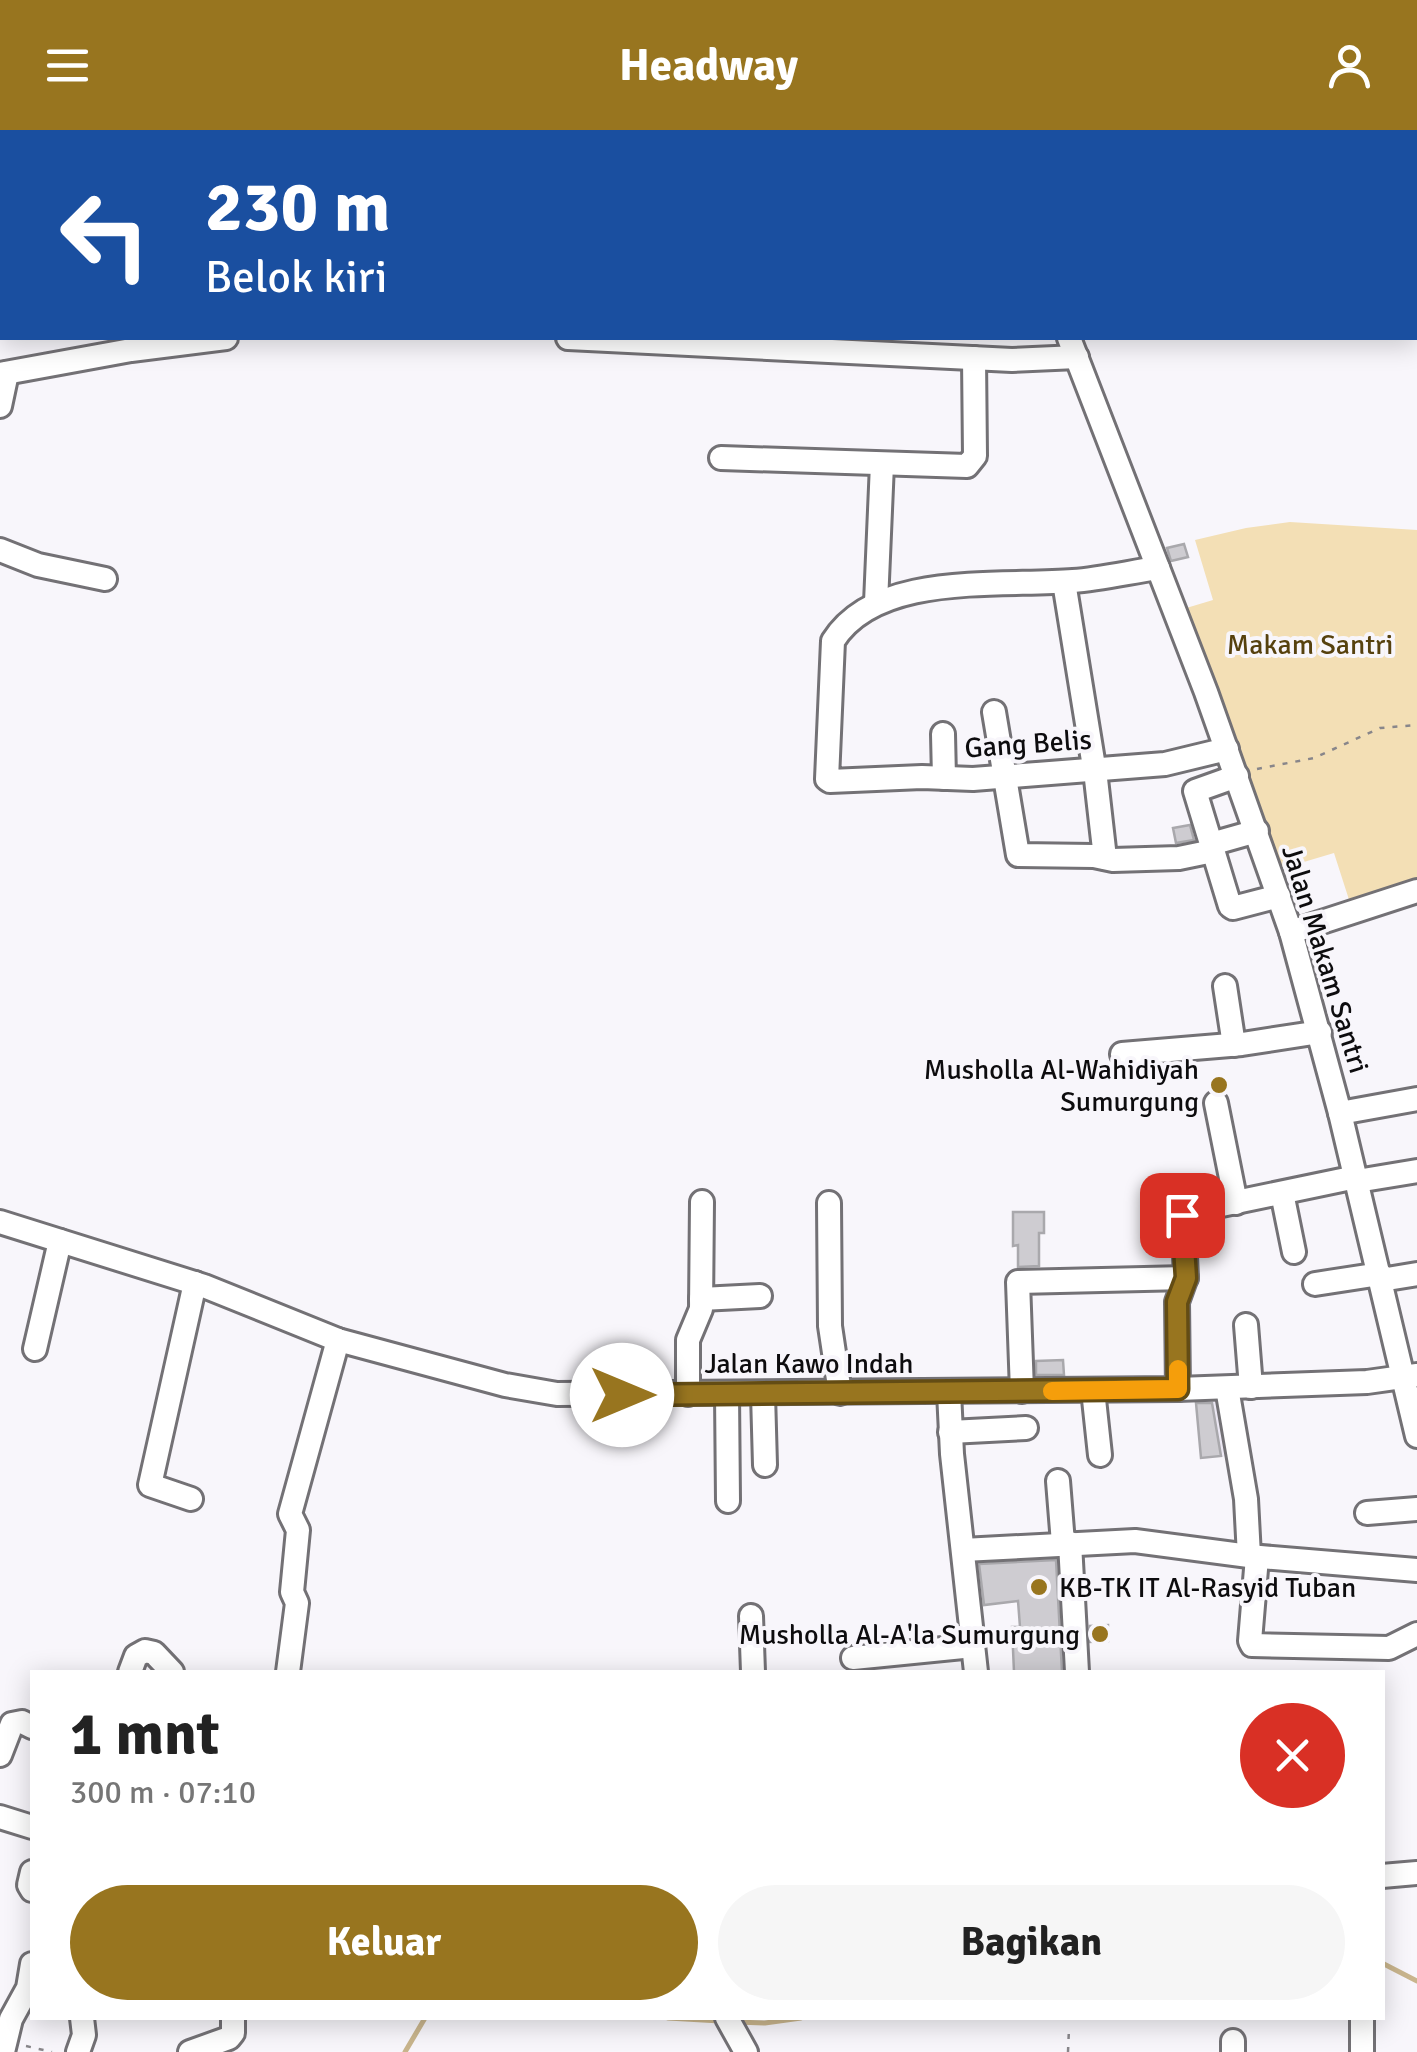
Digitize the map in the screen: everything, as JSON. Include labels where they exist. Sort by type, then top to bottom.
[{"type":"street","points":[[1308,130],[1326,130]]},
{"type":"street","points":[[0,406],[4,374],[130,350],[210,340]]},
{"type":"street","points":[[609,340],[974,358],[1073,347]]},
{"type":"street","name":"Jalan Makam Santri","points":[[1073,347],[1228,749],[1291,932],[1381,1277],[1411,1376],[1417,1436]]},
{"type":"street","points":[[720,458],[962,467],[972,463],[974,358]]},
{"type":"street","points":[[882,464],[876,603],[891,596],[960,586],[1064,582],[1158,568]]},
{"type":"street","points":[[0,550],[38,565],[105,579]]},
{"type":"street","points":[[1064,582],[1094,768],[1104,858]]},
{"type":"street","name":"Gang Belis","points":[[876,603],[833,641],[826,777],[831,781],[1004,776],[1176,763],[1228,749]]},
{"type":"street","points":[[994,712],[1017,854],[1179,858],[1256,830]]},
{"type":"street","points":[[943,734],[944,778]]},
{"type":"street","points":[[1237,776],[1195,790],[1231,907],[1279,896]]},
{"type":"street","points":[[1291,932],[1417,891]]},
{"type":"street","points":[[1225,986],[1234,1045]]},
{"type":"street","points":[[1122,1054],[1234,1045],[1320,1032]]},
{"type":"street","points":[[1340,1113],[1417,1099]]},
{"type":"street","points":[[1216,1102],[1236,1202]]},
{"type":"street","points":[[1178,1389],[1177,1302],[1186,1278],[1182,1213],[1356,1179],[1417,1172]]},
{"type":"street","points":[[1282,1192],[1294,1252]]},
{"type":"street","points":[[688,1394],[688,1340],[699,1318],[702,1202]]},
{"type":"street","points":[[829,1203],[829,1319],[840,1393]]},
{"type":"street","name":"Jalan Kawo Indah","points":[[0,1222],[194,1282],[338,1340],[524,1389],[572,1394],[1178,1389],[1411,1376]]},
{"type":"street","points":[[35,1349],[60,1241]]},
{"type":"street","points":[[1315,1284],[1417,1274]]},
{"type":"street","points":[[1022,1391],[1018,1282],[1186,1278]]},
{"type":"street","points":[[191,1499],[150,1484],[194,1282]]},
{"type":"street","points":[[700,1299],[760,1296]]},
{"type":"street","points":[[1246,1325],[1251,1387]]},
{"type":"street","points":[[288,1670],[297,1603],[292,1592],[298,1530],[290,1514],[338,1340]]},
{"type":"street","points":[[1226,1388],[1253,1557],[1251,1645],[1393,1648],[1417,1634]]},
{"type":"street","points":[[1093,1390],[1100,1455]]},
{"type":"street","points":[[950,1392],[950,1432],[976,1670]]},
{"type":"street","points":[[727,1394],[728,1501]]},
{"type":"street","points":[[763,1394],[765,1465]]},
{"type":"street","points":[[950,1432],[1026,1428]]},
{"type":"street","points":[[728,1438],[764,1437]]},
{"type":"street","points":[[1058,1481],[1077,1670]]},
{"type":"street","points":[[1367,1513],[1417,1510]]},
{"type":"street","points":[[962,1550],[1149,1542],[1253,1557],[1417,1570]]},
{"type":"street","points":[[751,1616],[753,1670]]},
{"type":"street","points":[[854,1658],[973,1646]]},
{"type":"street","points":[[1371,1670],[1372,1648]]},
{"type":"street","points":[[131,1670],[136,1656],[145,1651],[153,1652],[170,1670]]},
{"type":"street","points":[[0,1755],[12,1724],[22,1722],[30,1726]]},
{"type":"street","points":[[0,1817],[30,1826]]},
{"type":"street","points":[[1385,1876],[1417,1874]]},
{"type":"street","points":[[4,2047],[10,2019],[28,1988],[30,1976]]},
{"type":"street","points":[[78,2052],[84,2035],[82,2020]]},
{"type":"street","points":[[190,2052],[231,2036],[233,2020]]},
{"type":"street","points":[[729,2020],[742,2045]]},
{"type":"street","points":[[1362,2020],[1362,2052]]},
{"type":"path","points":[[1237,776],[1314,758],[1374,730],[1417,724]]},
{"type":"path","points":[[1068,2052],[1069,2028]]},
{"type":"path","points":[[4,2047],[52,2052]]},
{"type":"shaded area","points":[[1194,1394],[1225,1394],[1236,1455],[1201,1459]]},
{"type":"green space","name":"Makam Santri","points":[[1290,522],[1417,530],[1417,886],[1352,909],[1334,853],[1277,870],[1183,609],[1213,600],[1195,540]]},
{"type":"building","points":[[1184,544],[1188,557],[1171,561],[1167,548]]},
{"type":"building","points":[[1190,825],[1194,840],[1176,843],[1173,828]]},
{"type":"building","points":[[1013,1212],[1044,1212],[1044,1233],[1039,1233],[1039,1266],[1018,1267],[1018,1245],[1013,1246]]},
{"type":"building","points":[[1063,1360],[1064,1375],[1036,1375],[1036,1361]]},
{"type":"building","points":[[1196,1403],[1212,1403],[1221,1456],[1201,1458]]},
{"type":"building","name":"KB-TK IT Al-Rasyid Tuban","points":[[1056,1560],[1062,1670],[1014,1670],[1012,1627],[1020,1627],[1018,1601],[984,1605],[979,1564]]},
{"type":"building","name":"Musholla Al-A'la Sumurgung","points":[[1108,1625],[1108,1641],[1090,1642],[1090,1626]]},
{"type":"waterway","points":[[1385,1965],[1417,1981]]},
{"type":"waterway","points":[[405,2052],[424,2020]]},
{"type":"waterway","points":[[703,2020],[720,2021]]},
{"type":"waterway","points":[[736,2022],[787,2020]]},
{"type":"slow traffic","points":[[1052,1391],[1178,1389],[1178,1369]]},
{"type":"place","name":"Musholla Al-Wahidiyah Sumurgung","points":[[1219,1085]]},
{"type":"place","name":"KB-TK IT Al-Rasyid Tuban","points":[[1039,1587]]},
{"type":"place","name":"Musholla Al-A'la Sumurgung","points":[[1100,1634]]},
{"type":"route","points":[[622,1395],[1178,1389],[1177,1302],[1186,1278],[1182,1215]]}]
